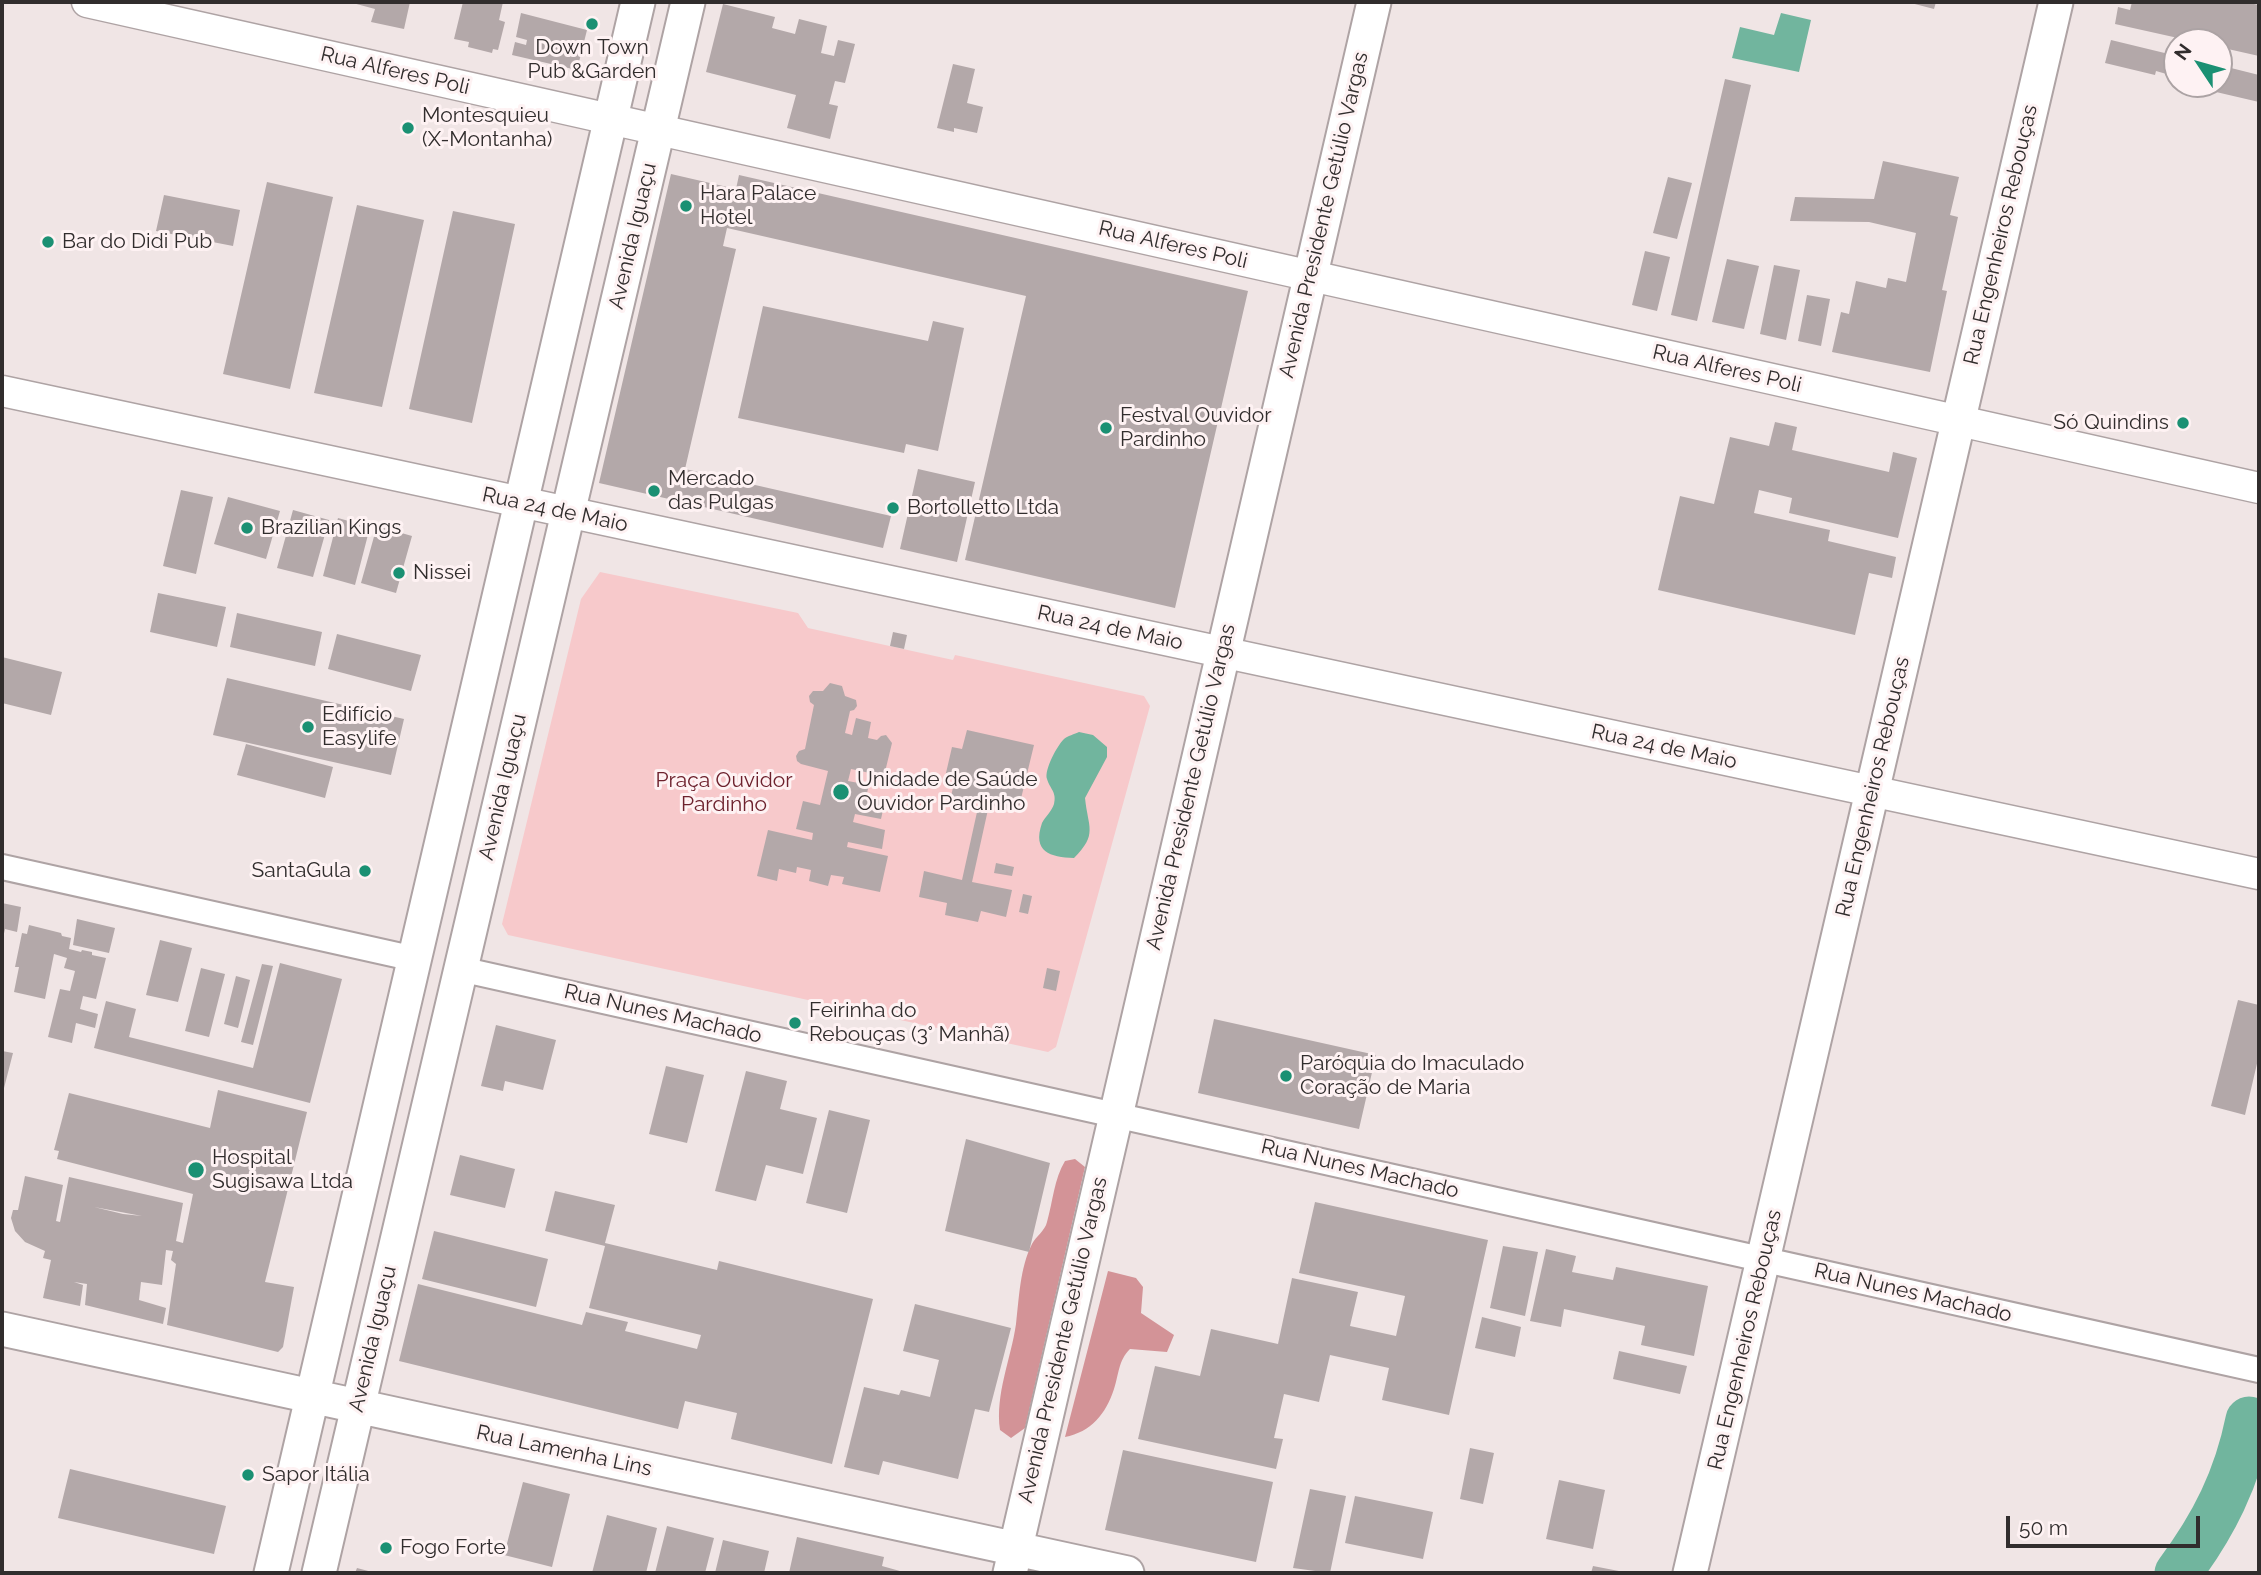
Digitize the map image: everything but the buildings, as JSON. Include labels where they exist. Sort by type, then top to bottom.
[{"type":"main road","points":[[271,1573],[638,2]]},
{"type":"main road","name":"Avenida Iguaçu","points":[[318,1573],[688,2]]},
{"type":"main road","name":"Avenida Presidente Getúlio Vargas","points":[[1012,1561],[1374,2]]},
{"type":"main road","name":"Rua Engenheiros Rebouças","points":[[1690,1573],[2056,2]]},
{"type":"main road","points":[[565,313],[598,383]]},
{"type":"main road","points":[[376,1124],[407,1198]]},
{"type":"main road","name":"Rua Lamenha Lins","points":[[2,1329],[358,1406],[1012,1561],[1127,1573]]},
{"type":"street","name":"Rua Alferes Poli","points":[[87,2],[2259,488]]},
{"type":"street","name":"Rua 24 de Maio","points":[[2,391],[2259,874]]},
{"type":"street","points":[[2,867],[415,959]]},
{"type":"street","name":"Rua Nunes Machado","points":[[460,969],[2259,1370]]},
{"type":"green space","name":"Praça Ouvidor Pardinho","points":[[600,572],[798,613],[808,628],[953,660],[955,655],[1144,696],[1150,706],[1056,1047],[1048,1052],[508,935],[502,924],[581,599]]},
{"type":"shaded area","points":[[1781,13],[1811,20],[1799,72],[1732,58],[1740,27],[1774,35]]},
{"type":"shaded area","points":[[1079,732],[1093,735],[1107,747],[1107,757],[1085,798],[1089,836],[1074,858],[1051,854],[1041,847],[1039,841],[1042,823],[1055,800],[1047,779],[1049,764],[1064,739]]},
{"type":"shaded area","points":[[1075,1159],[1085,1167],[1025,1428],[1011,1438],[1000,1430],[999,1417],[1004,1377],[1014,1337],[1022,1273],[1032,1244],[1046,1225],[1061,1168],[1065,1161]]},
{"type":"shaded area","points":[[1108,1271],[1136,1278],[1143,1287],[1141,1313],[1174,1335],[1167,1352],[1130,1349],[1121,1363],[1111,1398],[1102,1414],[1082,1431],[1065,1437]]},
{"type":"waterway","points":[[2178,1573],[2203,1537],[2231,1482],[2249,1420]]},
{"type":"place","name":"Down Town Pub &Garden","points":[[592,24]]},
{"type":"place","name":"Montesquieu (X-Montanha)","points":[[408,128]]},
{"type":"place","name":"Hara Palace Hotel","points":[[686,206]]},
{"type":"place","name":"Bar do Didi Pub","points":[[48,242]]},
{"type":"place","name":"Só Quindins","points":[[2183,423]]},
{"type":"place","name":"Festval Ouvidor Pardinho","points":[[1106,428]]},
{"type":"place","name":"Mercado das Pulgas","points":[[654,491]]},
{"type":"place","name":"Bortolletto Ltda","points":[[893,508]]},
{"type":"place","name":"Brazilian Kings","points":[[247,528]]},
{"type":"place","name":"Nissei","points":[[399,573]]},
{"type":"place","name":"Edifício Easylife","points":[[308,727]]},
{"type":"place","name":"Unidade de Saúde Ouvidor Pardinho","points":[[841,792]]},
{"type":"place","name":"SantaGula","points":[[365,871]]},
{"type":"place","name":"Feirinha do Rebouças (3° Manhã)","points":[[795,1023]]},
{"type":"place","name":"Paróquia do Imaculado Coração de Maria","points":[[1286,1076]]},
{"type":"place","name":"Hospital Sugisawa Ltda","points":[[196,1170]]},
{"type":"place","name":"Sapor Itália","points":[[248,1475]]},
{"type":"place","name":"Fogo Forte","points":[[386,1548]]}]
